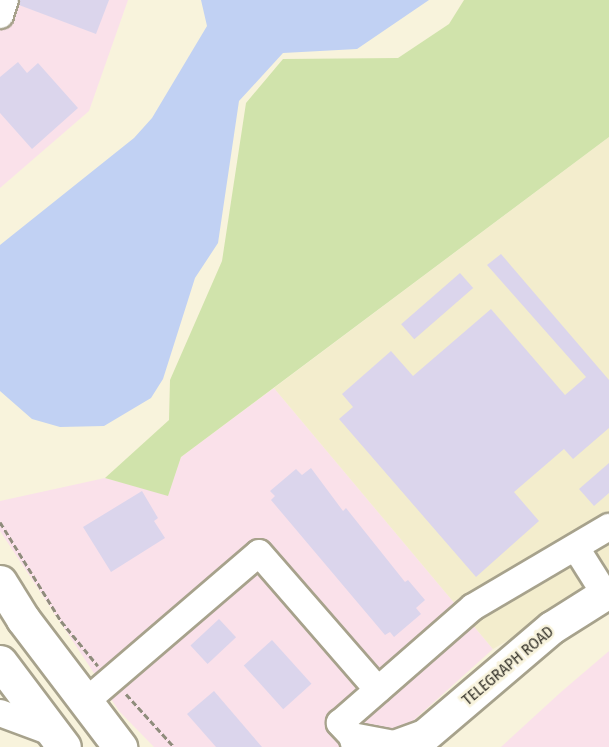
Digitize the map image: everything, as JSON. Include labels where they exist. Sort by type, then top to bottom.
[{"type":"highway","points":[[0,582],[84,703],[120,747]]},
{"type":"highway","points":[[0,662],[58,739]]},
{"type":"main road","name":"TELEGRAPH ROAD","points":[[422,739],[552,628],[607,593]]},
{"type":"lane","points":[[0,15],[5,0]]},
{"type":"lane","points":[[422,739],[394,744],[354,742],[340,723],[473,607],[609,528]]},
{"type":"lane","points":[[576,548],[607,593]]},
{"type":"lane","points":[[84,703],[259,553],[378,690]]},
{"type":"lane","points":[[0,712],[58,739]]},
{"type":"path","points":[[0,522],[60,621],[97,664]]},
{"type":"path","points":[[128,695],[174,747]]},
{"type":"shaded area","points":[[0,0],[128,0],[89,111],[0,188]]},
{"type":"shaded area","points":[[609,137],[609,582],[493,649],[274,388]]},
{"type":"shaded area","points":[[274,388],[493,649],[384,747],[154,747],[119,711],[0,531],[0,501],[105,478],[168,495],[181,457]]},
{"type":"shaded area","points":[[609,651],[609,747],[501,747],[561,692]]},
{"type":"green space","points":[[464,0],[609,0],[609,137],[181,457],[168,496],[105,478],[169,420],[170,380],[222,261],[246,103],[283,59],[398,58],[449,24]]},
{"type":"water","points":[[201,0],[429,0],[357,49],[283,53],[239,101],[218,243],[195,278],[163,379],[151,398],[104,426],[60,427],[32,419],[0,391],[0,245],[134,138],[152,118],[207,26]]},
{"type":"building","points":[[20,0],[109,0],[96,34],[19,5]]},
{"type":"building","points":[[18,62],[27,73],[38,63],[78,108],[32,149],[0,113],[0,77]]},
{"type":"building","points":[[501,254],[609,380],[609,428],[573,459],[564,449],[514,492],[539,521],[476,577],[339,419],[353,407],[342,394],[391,351],[413,376],[491,309],[565,395],[586,377],[487,265]]},
{"type":"building","points":[[460,273],[473,288],[414,339],[401,324]]},
{"type":"building","points":[[609,463],[609,493],[594,506],[579,489]]},
{"type":"building","points":[[311,468],[343,511],[346,508],[405,582],[408,580],[425,600],[416,608],[421,614],[394,637],[390,632],[385,635],[271,500],[275,496],[270,491],[296,469],[302,475]]},
{"type":"building","points":[[142,491],[158,518],[154,521],[165,538],[111,572],[83,527]]},
{"type":"building","points":[[219,619],[236,637],[208,664],[190,646]]},
{"type":"building","points":[[272,640],[311,684],[283,709],[244,665]]},
{"type":"building","points":[[214,691],[262,747],[216,747],[187,714]]}]
